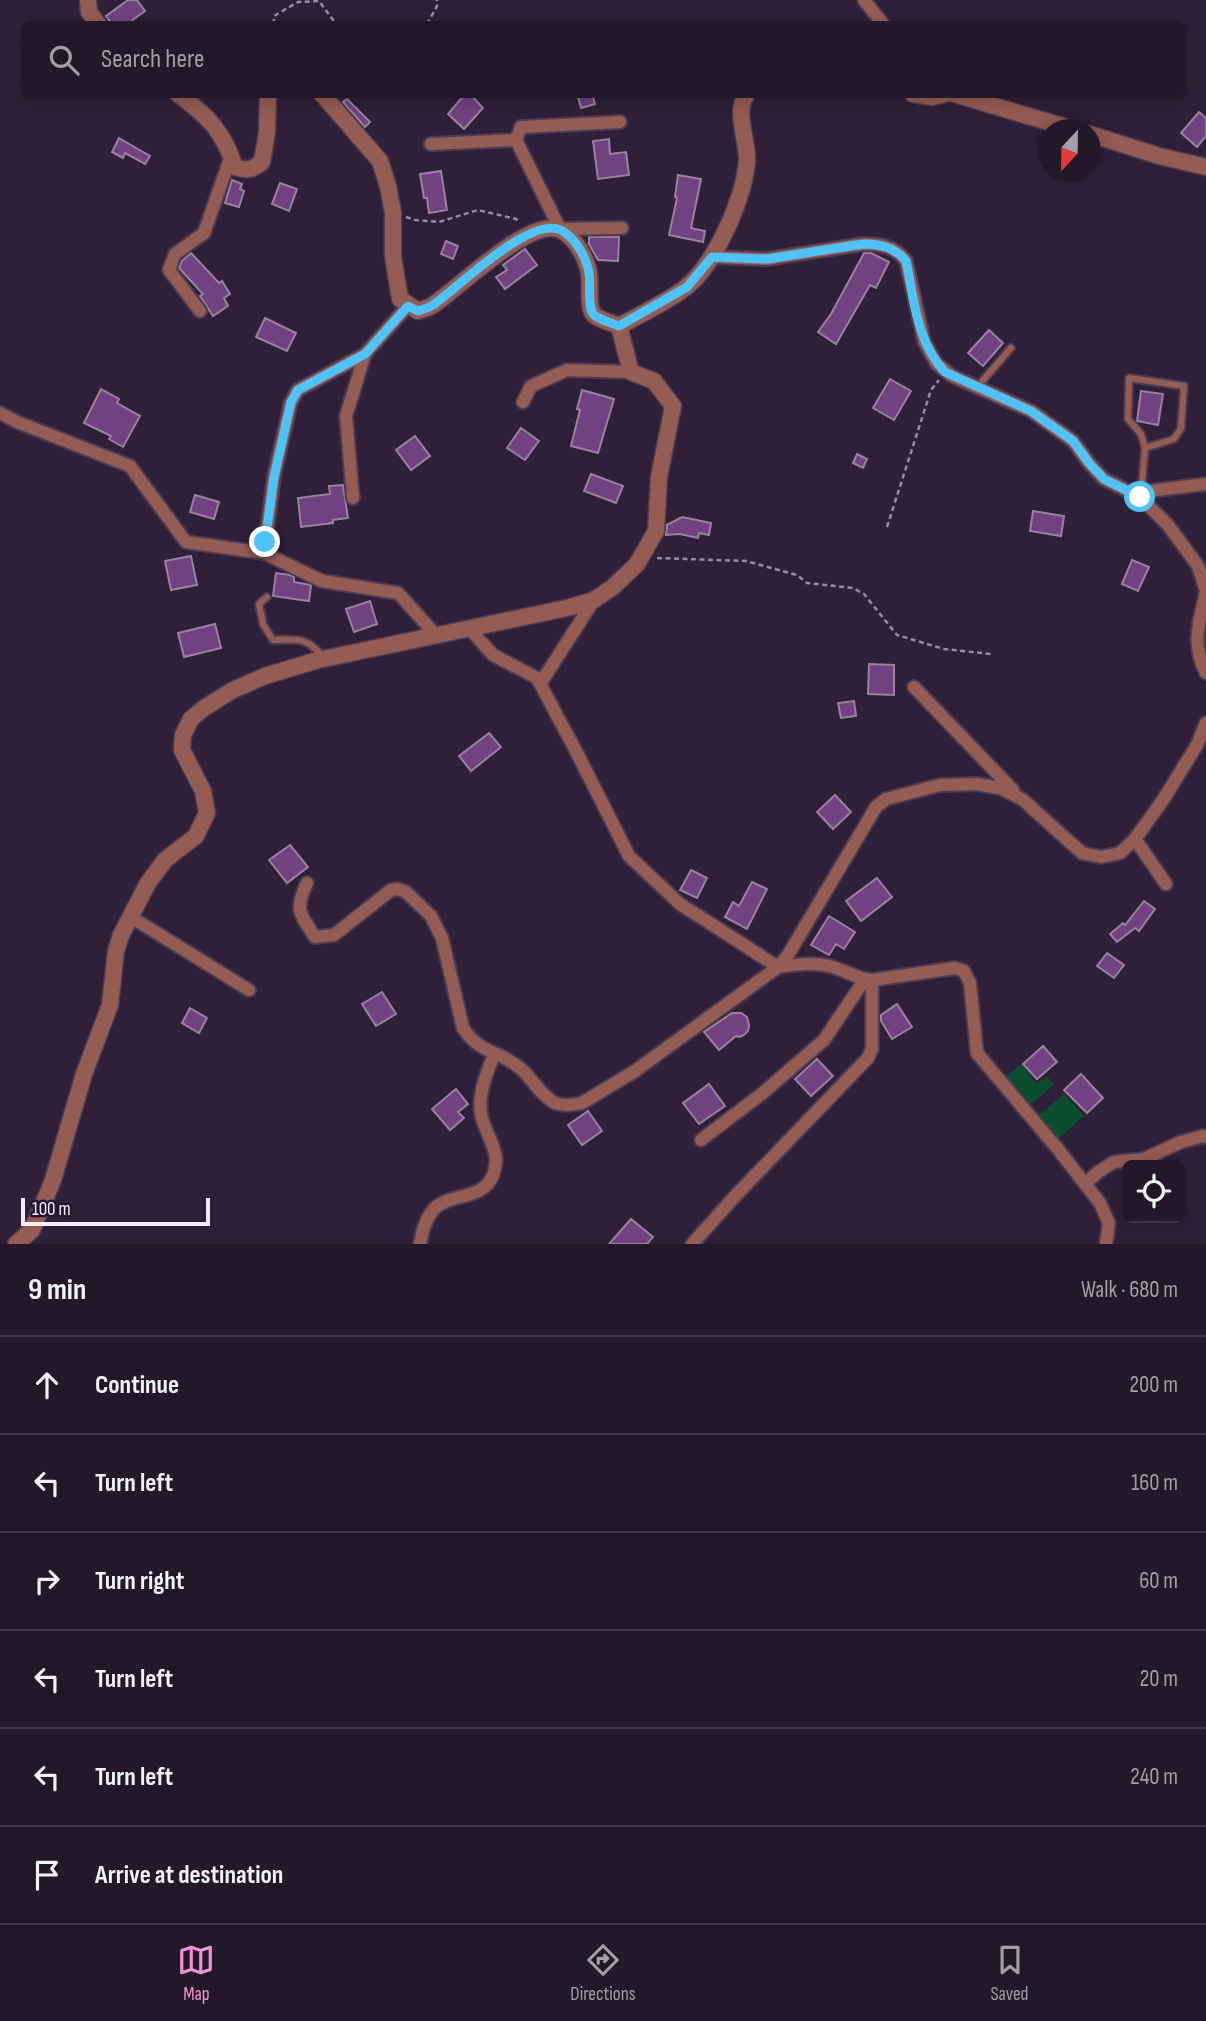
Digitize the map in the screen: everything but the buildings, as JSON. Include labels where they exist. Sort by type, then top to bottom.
[{"type":"street","points":[[88,0],[89,12],[96,21]]},
{"type":"street","points":[[864,0],[881,21]]},
{"type":"street","points":[[183,98],[215,125],[235,167],[243,170],[253,169],[262,162],[267,132],[268,98]]},
{"type":"street","points":[[325,98],[380,161],[393,213],[393,256],[400,299],[418,311],[431,306],[529,233],[541,229],[622,228]]},
{"type":"street","points":[[619,326],[687,287],[712,257],[741,193],[747,160],[741,113],[744,98]]},
{"type":"street","points":[[968,98],[1039,119]]},
{"type":"street","points":[[619,326],[594,315],[590,307],[589,271],[583,257],[573,239],[560,229],[516,140],[521,127],[620,122]]},
{"type":"street","points":[[1101,138],[1159,156],[1206,167]]},
{"type":"street","points":[[431,144],[516,140]]},
{"type":"street","points":[[200,310],[169,270],[175,254],[204,233],[231,156]]},
{"type":"street","points":[[712,257],[767,259],[863,244],[889,247],[900,253],[906,261],[923,341],[936,363],[945,372],[976,388],[1031,411],[1073,441],[1104,479],[1140,497],[1168,525],[1198,566],[1206,592],[1197,630],[1198,657],[1206,673]]},
{"type":"street","points":[[264,553],[274,477],[291,402],[298,390],[365,354],[408,306]]},
{"type":"street","points":[[619,326],[631,372]]},
{"type":"street","points":[[353,498],[346,416],[365,354]]},
{"type":"street","points":[[16,1244],[32,1230],[53,1180],[84,1074],[110,1005],[116,951],[121,935],[153,876],[165,860],[197,836],[207,813],[203,791],[182,751],[183,734],[191,719],[233,690],[265,676],[324,658],[567,608],[594,600],[613,587],[644,553],[656,531],[659,477],[673,406],[654,381],[631,372],[567,370],[531,386],[523,402]]},
{"type":"street","points":[[0,413],[130,466],[186,541],[264,553],[322,581],[398,593],[436,635]]},
{"type":"street","points":[[1140,497],[1149,491],[1206,484]]},
{"type":"street","points":[[540,684],[594,600]]},
{"type":"street","points":[[469,628],[493,655],[537,678],[629,856],[680,904],[778,967],[828,965],[868,980],[955,968],[964,971],[970,982],[977,1054],[1100,1203],[1108,1223],[1106,1244]]},
{"type":"street","points":[[914,687],[1022,799],[1082,853],[1101,858],[1120,853],[1135,839],[1163,800],[1206,723]]},
{"type":"street","points":[[307,883],[299,899],[300,914],[315,937],[334,935],[391,890],[406,892],[432,916],[442,938],[463,1028],[478,1046],[494,1055],[505,1057],[521,1069],[551,1100],[564,1105],[582,1103],[635,1071],[778,967],[788,955],[876,807],[886,799],[940,785],[976,784],[1000,788],[1022,799]]},
{"type":"street","points":[[1135,839],[1166,884]]},
{"type":"street","points":[[131,917],[248,990]]},
{"type":"street","points":[[701,1140],[764,1092],[824,1040],[868,980]]},
{"type":"street","points":[[692,1244],[868,1058],[872,1049],[868,980]]},
{"type":"street","points":[[419,1244],[424,1226],[436,1207],[481,1191],[494,1174],[496,1152],[480,1112],[484,1081],[494,1055]]},
{"type":"street","points":[[1085,1184],[1114,1161],[1144,1158],[1181,1142],[1206,1137]]},
{"type":"lane","points":[[976,388],[1011,348]]},
{"type":"lane","points":[[1140,497],[1146,448],[1141,434],[1128,419],[1129,378],[1184,386],[1181,428],[1174,439],[1146,448]]},
{"type":"lane","points":[[267,597],[259,604],[262,624],[273,640],[295,639],[312,644],[324,658]]},
{"type":"path","points":[[429,21],[437,6],[437,0]]},
{"type":"path","points":[[274,21],[274,16],[298,2],[320,1],[334,21]]},
{"type":"path","points":[[393,213],[415,220],[439,222],[478,210],[516,219],[529,233]]},
{"type":"path","points":[[887,527],[931,390],[945,372]]},
{"type":"path","points":[[644,553],[660,559],[746,561],[797,575],[807,583],[853,588],[864,594],[897,635],[944,649],[991,654]]},
{"type":"green space","points":[[1021,1064],[1037,1084],[1047,1076],[1054,1085],[1027,1107],[1002,1076]]},
{"type":"green space","points":[[1064,1094],[1084,1116],[1056,1141],[1036,1118]]},
{"type":"route","points":[[265,542],[274,477],[291,402],[298,390],[365,354],[408,306],[418,311],[431,306],[486,263],[529,233],[541,229],[560,229],[573,239],[589,271],[590,307],[594,315],[619,326],[687,287],[712,257],[767,259],[863,244],[889,247],[900,253],[906,261],[923,341],[936,363],[945,372],[1031,411],[1073,441],[1104,479],[1140,497]]}]
